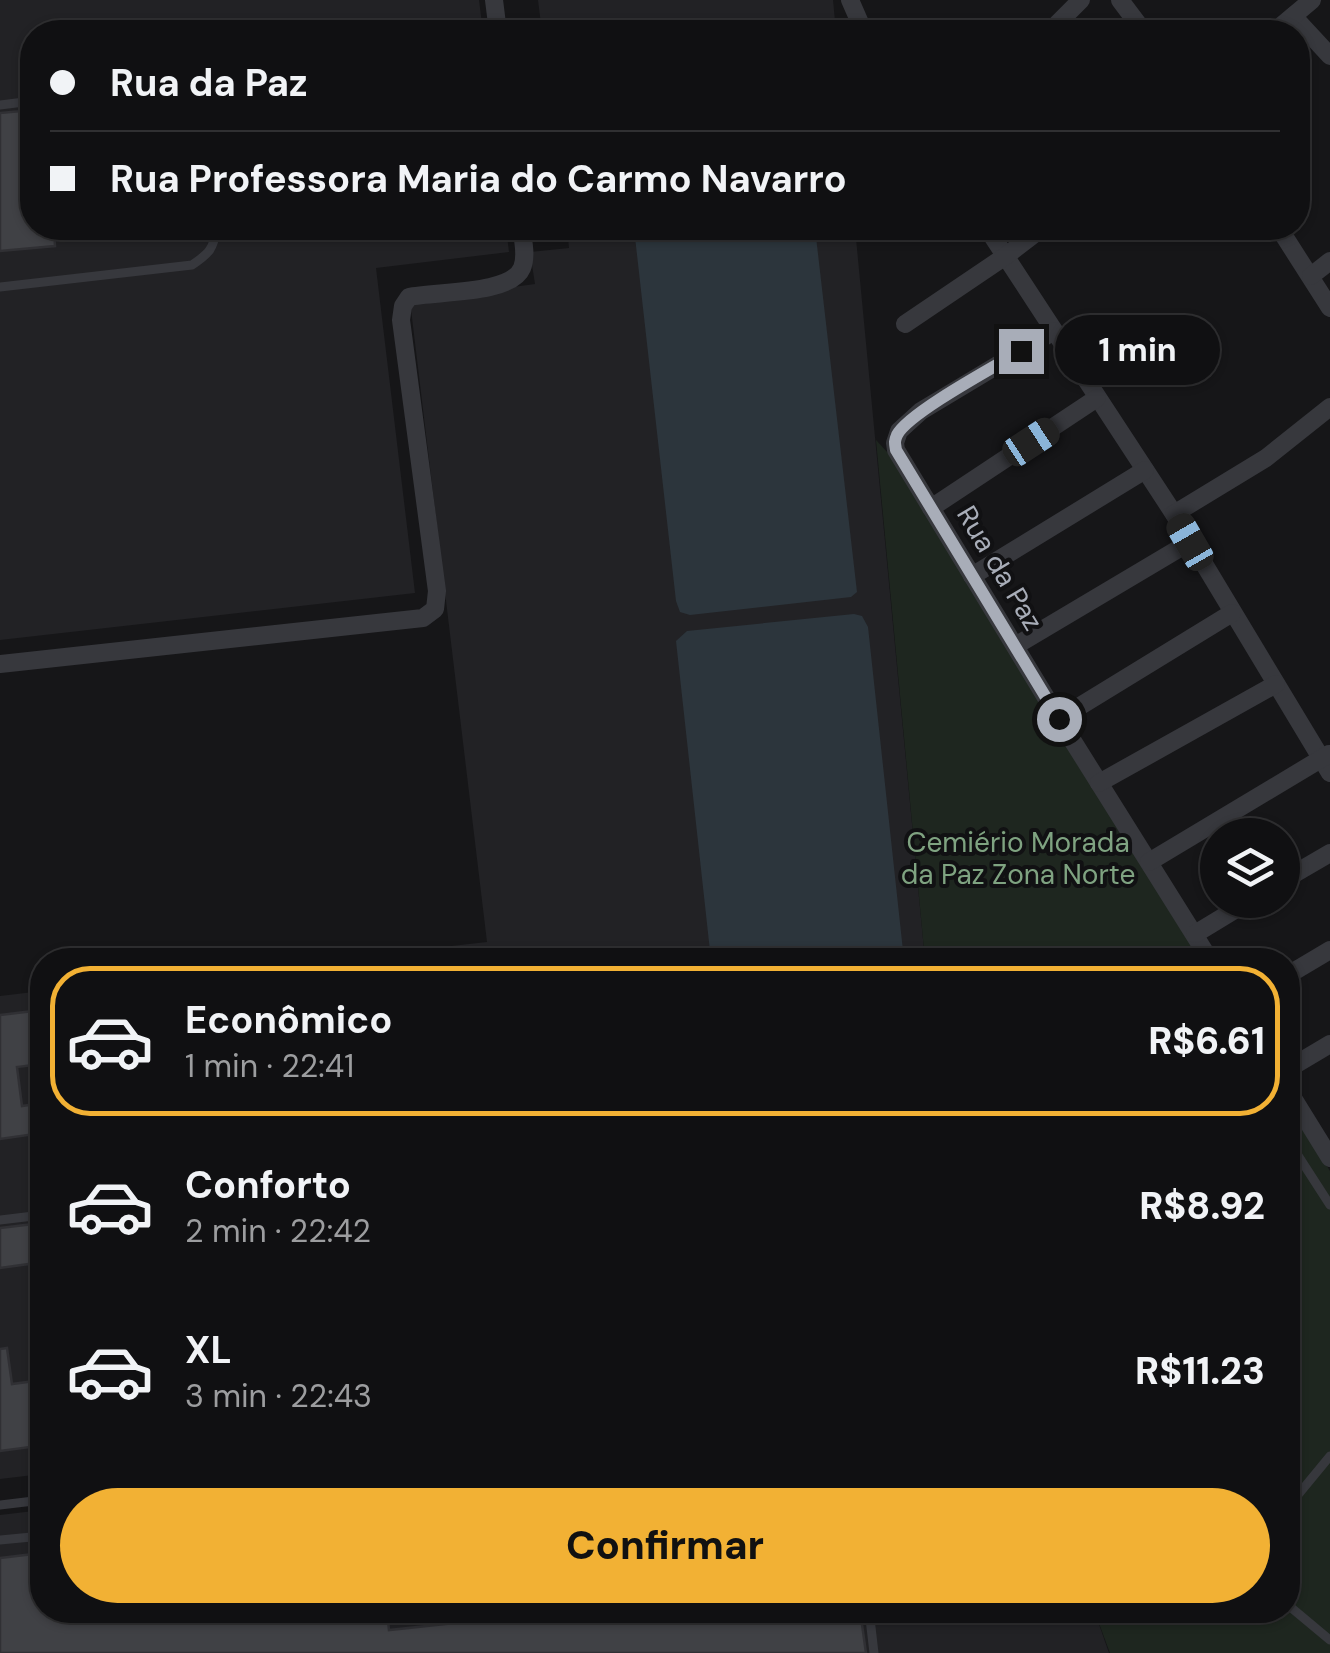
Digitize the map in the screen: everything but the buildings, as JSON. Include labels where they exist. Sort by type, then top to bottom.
[{"type":"street","points":[[1061,20],[1081,0]]},
{"type":"street","points":[[1288,20],[1312,0]]},
{"type":"street","points":[[1293,16],[1297,20]]},
{"type":"street","points":[[1310,34],[1330,56]]},
{"type":"street","points":[[0,664],[423,618],[435,609],[438,591],[401,320],[403,306],[409,298],[429,292],[453,293],[496,286],[516,276],[522,268],[523,240]]},
{"type":"street","points":[[996,240],[1174,514],[1327,762],[1149,862]]},
{"type":"street","points":[[905,324],[1026,240]]},
{"type":"street","points":[[1287,240],[1330,308]]},
{"type":"street","points":[[1311,276],[1330,261]]},
{"type":"street","name":"Rua da Paz","points":[[1054,331],[921,411],[899,431],[896,450],[1203,948]]},
{"type":"street","points":[[932,508],[1098,398]]},
{"type":"street","points":[[1174,514],[1266,458],[1330,406]]},
{"type":"street","points":[[972,576],[1145,470]]},
{"type":"street","points":[[1016,646],[1190,542]]},
{"type":"street","points":[[1059,719],[1232,613]]},
{"type":"street","points":[[1099,783],[1276,684]]},
{"type":"street","points":[[1300,870],[1330,852]]},
{"type":"street","points":[[1195,934],[1221,918]]},
{"type":"street","points":[[1300,967],[1330,950]]},
{"type":"street","points":[[1300,1062],[1330,1044]]},
{"type":"street","points":[[1300,1108],[1328,1151]]},
{"type":"lane","points":[[0,288],[192,264],[208,255],[214,240]]},
{"type":"lane","points":[[1300,1159],[1330,1206]]},
{"type":"lane","points":[[0,1220],[30,1217]]},
{"type":"lane","points":[[1300,1492],[1330,1456]]},
{"type":"lane","points":[[0,1505],[30,1501]]},
{"type":"lane","points":[[0,1540],[30,1537]]},
{"type":"lane","points":[[1300,1615],[1330,1640]]},
{"type":"lane","points":[[871,1623],[874,1653]]},
{"type":"shaded area","points":[[0,0],[479,0],[482,20],[20,20],[20,240],[508,240],[509,252],[376,268],[415,593],[0,640]]},
{"type":"shaded area","points":[[538,0],[833,0],[835,20],[540,20]]},
{"type":"shaded area","points":[[568,240],[856,240],[924,948],[433,948],[487,942],[410,301],[535,284],[530,252],[569,248]]},
{"type":"shaded area","points":[[635,240],[816,240],[857,592],[851,597],[690,615],[680,612]]},
{"type":"shaded area","points":[[862,616],[868,627],[903,948],[710,948],[676,641],[687,631]]},
{"type":"shaded area","points":[[30,992],[30,1475],[0,1479],[0,996]]},
{"type":"shaded area","points":[[30,1511],[30,1623],[1099,1623],[1109,1653],[0,1653],[0,1515]]},
{"type":"green space","name":"Cemiério Morada da Paz Zona Norte","points":[[876,440],[888,453],[1194,948],[924,948]]},
{"type":"green space","points":[[1300,1122],[1330,1171],[1330,1653],[1110,1653],[1099,1623],[1300,1623]]},
{"type":"route","points":[[1021,351],[921,411],[899,431],[895,444],[1059,719]]}]
